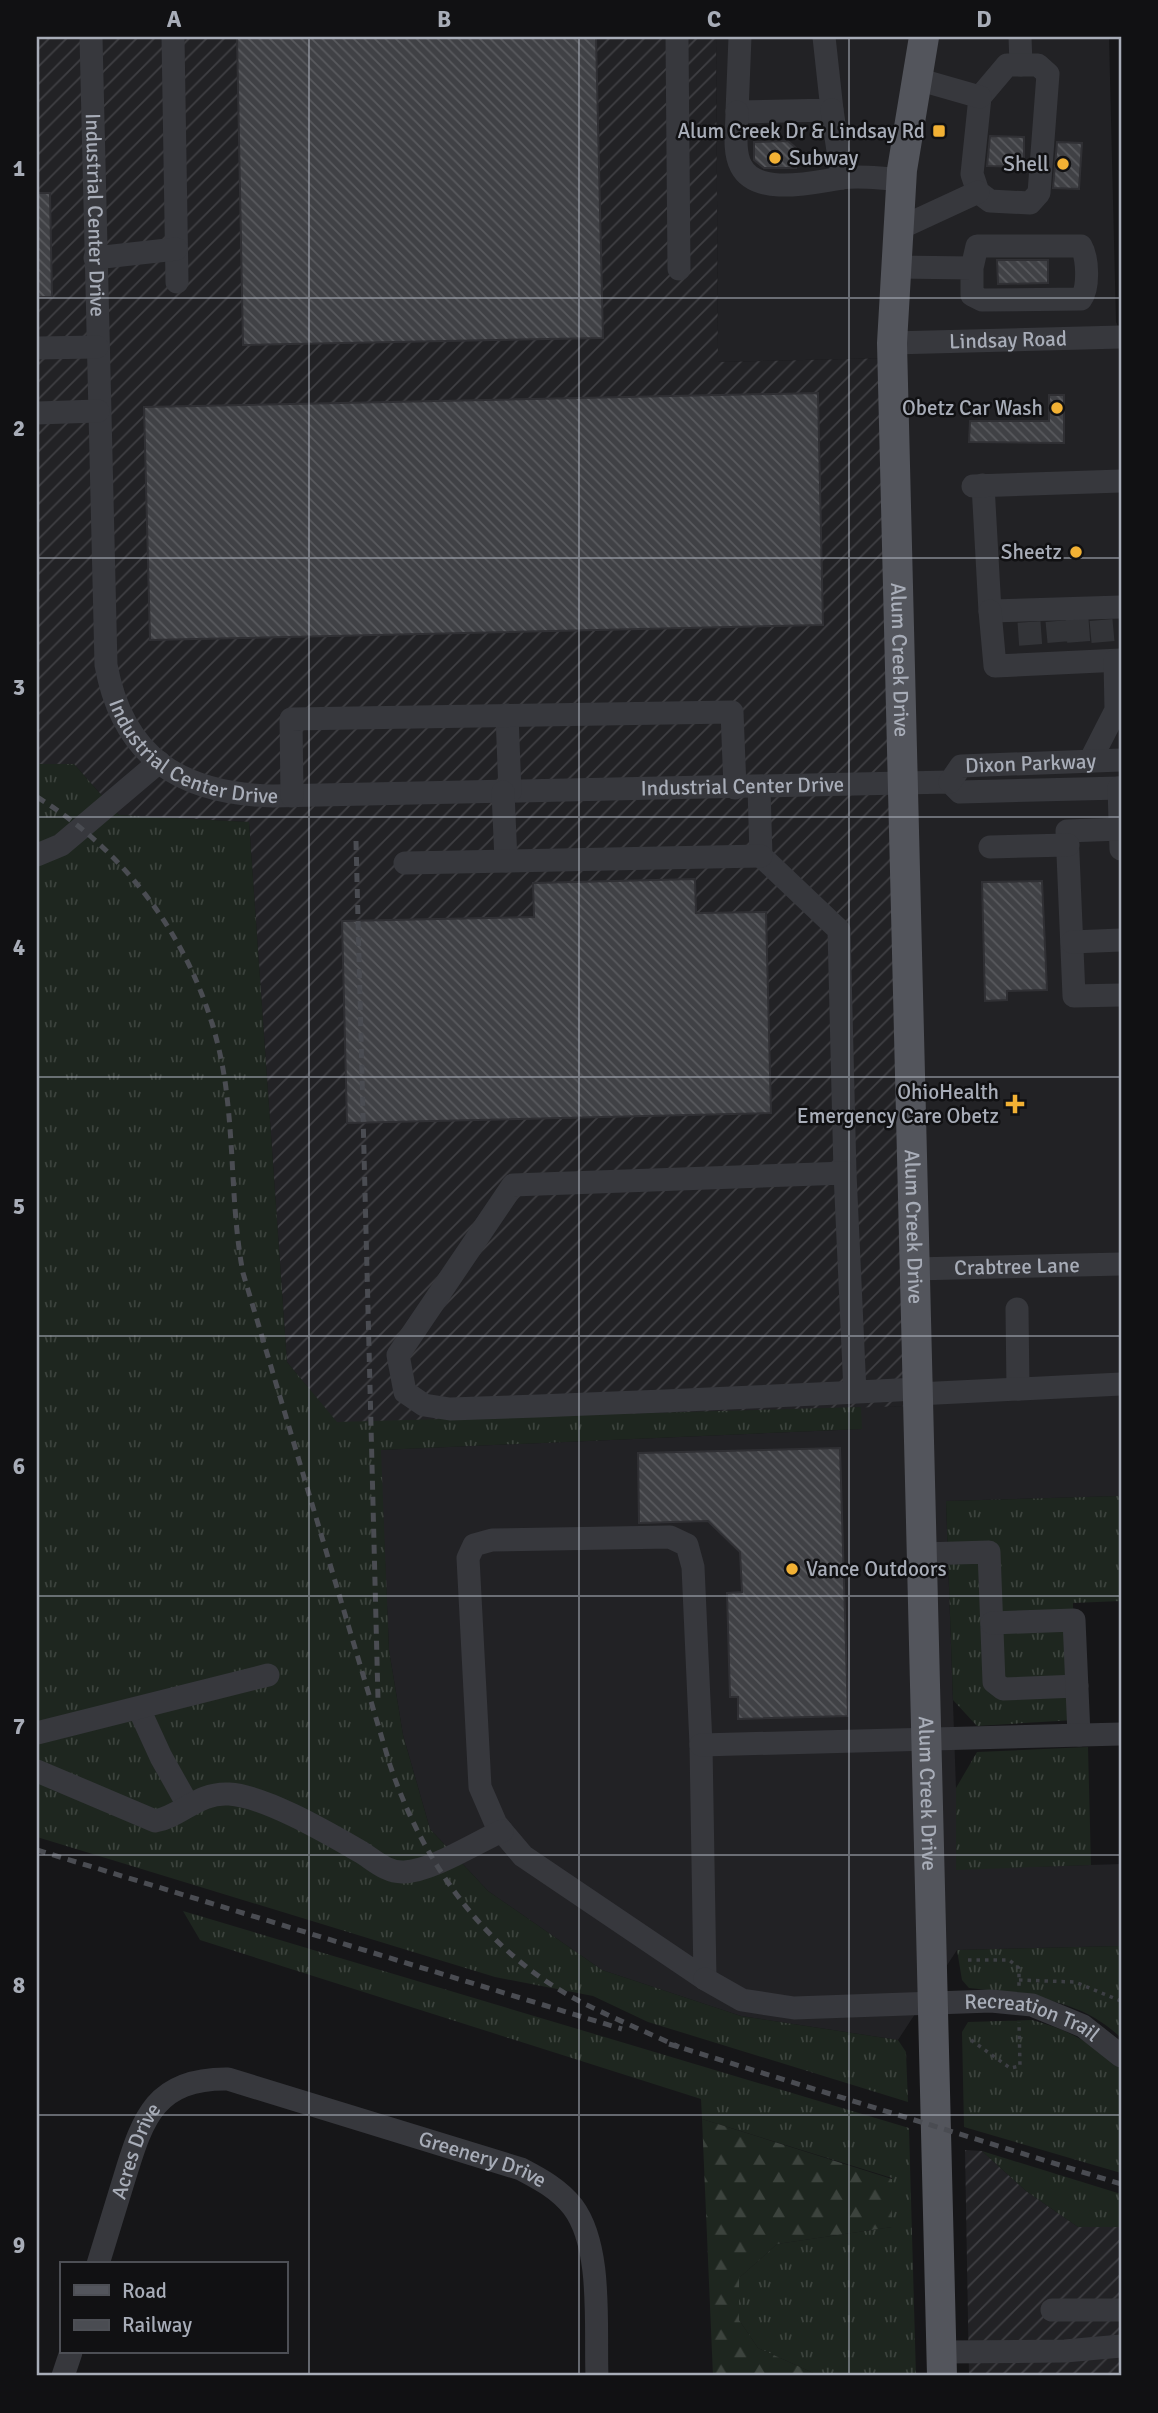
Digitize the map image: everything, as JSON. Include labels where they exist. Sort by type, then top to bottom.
[{"type":"main road","name":"Alum Creek Drive","points":[[923,37],[901,179],[892,343],[942,2364]]},
{"type":"street","name":"Industrial Center Drive","points":[[91,37],[106,665],[112,697],[128,727],[159,762],[174,774],[237,795],[901,784]]},
{"type":"street","points":[[173,37],[177,282]]},
{"type":"street","points":[[677,37],[679,269]]},
{"type":"street","points":[[740,37],[738,159],[742,168],[756,181],[806,184],[842,178],[901,179]]},
{"type":"street","points":[[824,37],[842,178]]},
{"type":"street","points":[[1020,37],[1021,65]]},
{"type":"street","points":[[1007,65],[1038,65],[1048,74],[1039,194],[1030,202],[990,201],[978,192],[972,174],[979,97],[1007,65]]},
{"type":"street","points":[[917,79],[979,97]]},
{"type":"street","points":[[737,112],[832,110]]},
{"type":"street","points":[[898,229],[978,192]]},
{"type":"street","points":[[977,246],[1081,246],[1085,253],[1086,292],[1081,299],[982,300],[972,295],[972,268],[977,246]]},
{"type":"street","points":[[95,258],[176,249]]},
{"type":"street","points":[[896,267],[972,268]]},
{"type":"street","name":"Lindsay Road","points":[[892,343],[1121,337]]},
{"type":"street","points":[[37,348],[97,347]]},
{"type":"street","points":[[37,414],[98,411]]},
{"type":"street","points":[[1109,637],[1068,634],[1031,657],[995,666],[978,486],[1121,481]]},
{"type":"street","points":[[990,611],[1028,616],[1068,634],[1109,637]]},
{"type":"street","points":[[1090,761],[1116,710],[1109,637]]},
{"type":"street","points":[[292,796],[291,719],[507,715],[732,712],[735,788]]},
{"type":"street","points":[[506,861],[507,715]]},
{"type":"street","name":"Dixon Parkway","points":[[950,782],[961,766],[1121,760]]},
{"type":"street","points":[[37,855],[61,845],[159,762]]},
{"type":"street","name":"Dixon Parkway","points":[[901,784],[950,782]]},
{"type":"street","name":"Dixon Parkway","points":[[950,782],[960,793],[1120,788]]},
{"type":"street","points":[[760,788],[761,856]]},
{"type":"street","points":[[1120,788],[1121,849]]},
{"type":"street","points":[[1121,829],[1067,831],[1074,996],[1121,995]]},
{"type":"street","points":[[990,847],[1068,845]]},
{"type":"street","points":[[405,863],[761,856],[839,930],[845,1173],[855,1392]]},
{"type":"street","points":[[1072,942],[1121,940]]},
{"type":"street","points":[[845,1173],[513,1185],[398,1355],[405,1392],[424,1405],[450,1409],[1121,1384]]},
{"type":"street","name":"Crabtree Lane","points":[[914,1269],[1121,1264]]},
{"type":"street","points":[[1017,1309],[1018,1389]]},
{"type":"street","name":"Recreation Trail","points":[[701,1745],[693,1567],[687,1545],[670,1537],[492,1540],[474,1545],[468,1558],[480,1787],[502,1831],[523,1856],[705,1979],[742,2000],[793,2008],[991,2001],[1031,2005],[1083,2026],[1121,2056]]},
{"type":"street","points":[[922,1554],[989,1552],[994,1682],[1003,1689],[1077,1686]]},
{"type":"street","points":[[992,1627],[1074,1620],[1079,1735]]},
{"type":"street","points":[[37,1733],[268,1675]]},
{"type":"street","points":[[139,1709],[161,1757],[188,1805]]},
{"type":"street","points":[[705,1979],[701,1745],[1121,1734]]},
{"type":"street","points":[[37,1771],[155,1821],[169,1818],[201,1797],[226,1794],[255,1798],[360,1852],[382,1867],[401,1873],[419,1870],[502,1831]]},
{"type":"street","name":"Acres Drive","points":[[98,2262],[137,2137],[151,2109],[175,2088],[196,2081],[216,2079]]},
{"type":"street","name":"Greenery Drive","points":[[216,2079],[228,2079],[521,2169],[558,2192],[574,2208],[590,2249],[597,2376]]},
{"type":"street","points":[[1052,2310],[1121,2310]]},
{"type":"street","points":[[942,2364],[1121,2346]]},
{"type":"street","points":[[63,2376],[70,2354]]},
{"type":"path","points":[[1019,1980],[1075,1982],[1121,2001]]},
{"type":"shaded area","points":[[37,37],[716,37],[718,362],[890,358],[911,1406],[337,1423],[287,1362],[249,822],[119,815],[74,764],[37,764]]},
{"type":"shaded area","points":[[716,37],[1109,37],[1116,322],[1121,333],[1121,1496],[946,1501],[956,1788],[956,1869],[1121,1864],[1121,1946],[957,1950],[898,2040],[741,2016],[602,1970],[488,1891],[430,1829],[403,1735],[389,1650],[380,1450],[861,1429],[861,1407],[911,1406],[890,358],[718,362]]},
{"type":"shaded area","points":[[965,2150],[982,2151],[1026,2191],[1078,2227],[1121,2227],[1121,2376],[969,2376]]},
{"type":"green space","points":[[37,764],[74,764],[119,815],[249,822],[287,1362],[337,1422],[861,1407],[862,1429],[381,1450],[389,1650],[403,1735],[430,1829],[488,1891],[602,1970],[741,2016],[898,2040],[906,2052],[908,2102],[648,2022],[593,1996],[495,1977],[37,1837]]},
{"type":"green space","points":[[1121,1496],[1121,1601],[1073,1603],[1075,1720],[977,1726],[953,1700],[946,1501]]},
{"type":"green space","points":[[1088,1747],[1091,1865],[956,1870],[956,1788],[977,1752]]},
{"type":"green space","points":[[183,1911],[909,2128],[916,2376],[820,2376],[758,2348],[739,2320],[739,2278],[777,2244],[892,2227],[892,2178],[702,2119],[701,2099],[200,1940]]},
{"type":"green space","points":[[1121,1946],[1121,2038],[1088,2014],[1069,2006],[1030,1996],[969,1988],[962,1980],[957,1950]]},
{"type":"green space","points":[[1032,2020],[1079,2038],[1121,2069],[1121,2173],[964,2127],[962,2032],[968,2022]]},
{"type":"green space","points":[[702,2119],[892,2179],[892,2227],[777,2244],[739,2278],[739,2320],[758,2348],[820,2376],[713,2376]]},
{"type":"green space","points":[[982,2151],[1121,2194],[1121,2227],[1078,2227],[1026,2191]]},
{"type":"building","points":[[237,37],[596,37],[603,338],[243,345]]},
{"type":"building","name":"Shell","points":[[990,136],[1024,137],[1024,167],[987,166]]},
{"type":"building","name":"Subway","points":[[788,141],[796,148],[796,168],[764,168],[754,160],[754,142]]},
{"type":"building","name":"Shell","points":[[1057,142],[1082,143],[1079,189],[1053,188]]},
{"type":"building","points":[[37,193],[50,193],[52,297],[37,297]]},
{"type":"building","points":[[997,260],[1048,260],[1048,283],[998,284]]},
{"type":"building","points":[[818,393],[823,625],[150,640],[144,407]]},
{"type":"building","name":"Obetz Car Wash","points":[[1049,395],[1064,395],[1064,443],[969,442],[970,421],[1049,421]]},
{"type":"building","points":[[695,879],[696,913],[766,912],[771,1113],[347,1123],[342,921],[534,917],[533,883]]},
{"type":"building","points":[[1042,881],[1047,990],[1007,991],[1007,1000],[985,1001],[982,882]]},
{"type":"building","name":"Vance Outdoors","points":[[840,1448],[848,1716],[738,1719],[738,1697],[730,1697],[727,1593],[742,1592],[740,1552],[708,1521],[639,1523],[638,1453]]},
{"type":"tunnel","points":[[1077,619],[1079,646]]},
{"type":"tunnel","points":[[1101,620],[1103,642]]},
{"type":"tunnel","points":[[1057,621],[1059,642]]},
{"type":"tunnel","points":[[1029,622],[1031,650]]},
{"type":"railway","points":[[37,797],[75,824],[110,854],[140,888],[167,925],[189,965],[207,1007],[219,1051],[227,1097],[243,1273],[390,1765],[420,1836],[462,1902],[516,1958],[547,1982],[581,2002],[679,2047]]},
{"type":"railway","points":[[356,841],[378,1699]]},
{"type":"railway","points":[[37,1850],[622,2029]]},
{"type":"railway","points":[[669,2044],[1121,2184]]},
{"type":"place","name":"Alum Creek Dr & Lindsay Rd","points":[[939,131]]},
{"type":"place","name":"Subway","points":[[775,158]]},
{"type":"place","name":"Shell","points":[[1063,164]]},
{"type":"place","name":"Obetz Car Wash","points":[[1057,408]]},
{"type":"place","name":"Sheetz","points":[[1076,552]]},
{"type":"place","name":"OhioHealth Emergency Care Obetz","points":[[1015,1104]]},
{"type":"place","name":"Vance Outdoors","points":[[792,1569]]}]
